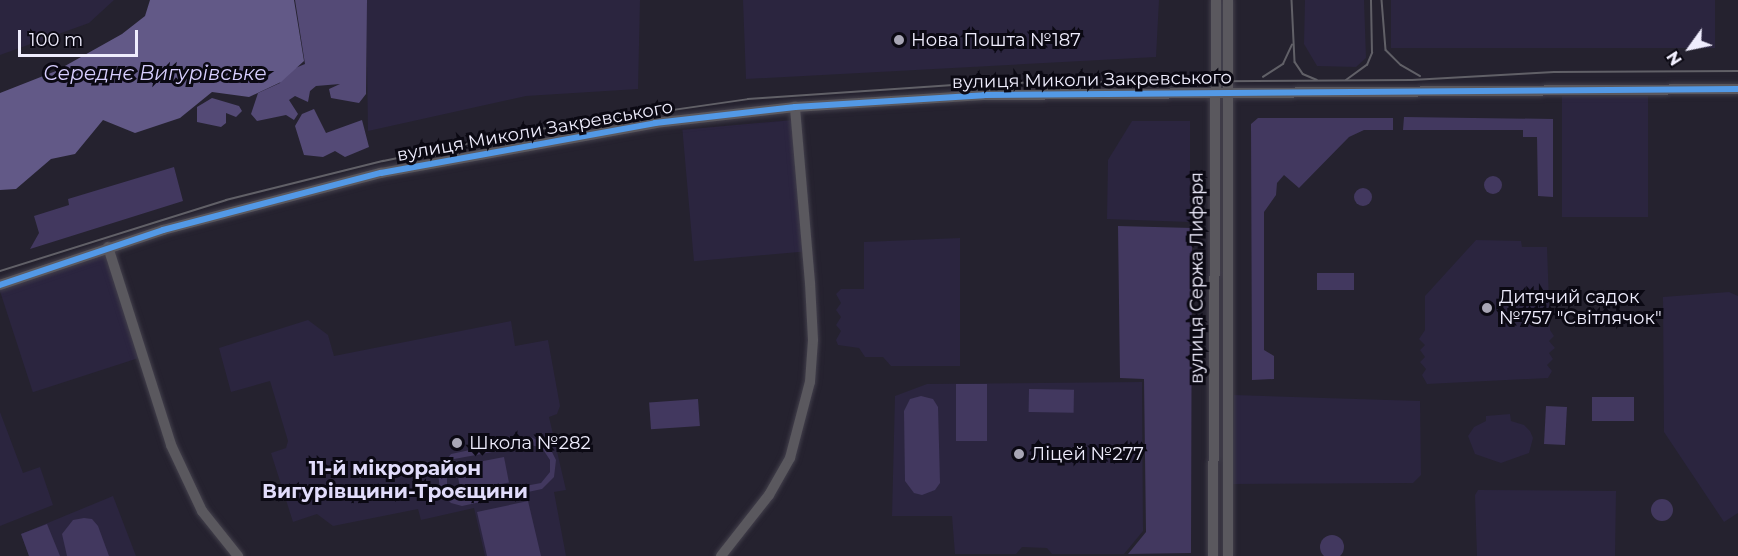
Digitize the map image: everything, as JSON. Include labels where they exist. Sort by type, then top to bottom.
[{"type":"street","name":"вулиця Сержа Лифаря","points":[[1213,556],[1216,0]]},
{"type":"street","name":"вулиця Сержа Лифаря","points":[[1228,0],[1228,556]]},
{"type":"street","name":"вулиця Миколи Закревського","points":[[0,285],[108,247],[262,203],[465,155],[655,123],[795,107],[984,95],[1738,89]]},
{"type":"street","points":[[721,556],[769,495],[790,458],[810,382],[813,340],[810,283],[795,107]]},
{"type":"street","points":[[108,247],[171,445],[202,511],[238,556]]},
{"type":"shaded area","points":[[0,0],[114,0],[89,23],[0,55]]},
{"type":"shaded area","points":[[295,0],[367,0],[366,94],[359,103],[331,98],[329,89],[340,84],[316,86],[310,91],[308,102],[295,96],[289,100],[298,114],[294,120],[286,115],[257,121],[251,114],[258,93],[280,83],[283,73],[305,64]]},
{"type":"shaded area","points":[[366,0],[640,0],[638,89],[526,96],[368,131]]},
{"type":"shaded area","points":[[743,0],[1159,0],[1156,57],[746,79]]},
{"type":"shaded area","points":[[1305,0],[1364,0],[1366,58],[1356,67],[1317,66],[1304,44]]},
{"type":"shaded area","points":[[1391,0],[1715,0],[1715,48],[1391,48]]},
{"type":"shaded area","points":[[1562,96],[1648,96],[1648,217],[1562,217]]},
{"type":"shaded area","points":[[212,98],[239,106],[242,111],[236,117],[226,113],[226,123],[221,127],[197,122],[197,107]]},
{"type":"shaded area","points":[[314,109],[326,133],[362,120],[369,147],[345,157],[335,151],[323,157],[304,155],[295,126],[302,114]]},
{"type":"shaded area","points":[[1404,117],[1553,119],[1553,197],[1538,196],[1537,137],[1523,137],[1523,130],[1403,130]]},
{"type":"shaded area","points":[[1258,118],[1393,118],[1393,130],[1364,130],[1349,137],[1299,188],[1284,175],[1277,183],[1276,195],[1264,212],[1264,350],[1274,356],[1274,379],[1252,380],[1251,124]]},
{"type":"shaded area","points":[[793,120],[805,251],[694,261],[682,130]]},
{"type":"shaded area","points":[[1132,121],[1190,121],[1190,222],[1107,219],[1108,160]]},
{"type":"shaded area","points":[[174,167],[183,201],[30,249],[39,233],[34,216],[69,205],[68,199]]},
{"type":"shaded area","points":[[1493,176],[1499,179],[1502,185],[1499,191],[1493,194],[1487,191],[1484,185],[1487,179]]},
{"type":"shaded area","points":[[1363,188],[1369,191],[1372,197],[1369,203],[1363,206],[1357,203],[1354,197],[1357,191]]},
{"type":"shaded area","points":[[1118,226],[1192,228],[1191,553],[1128,554],[1146,532],[1144,379],[1120,378]]},
{"type":"shaded area","points":[[960,238],[960,366],[891,366],[883,357],[865,357],[859,348],[838,345],[836,340],[841,331],[836,325],[841,317],[836,310],[841,303],[836,294],[841,289],[864,289],[864,242]]},
{"type":"shaded area","name":"Дитячий садок №757 \"Світлячок\"","points":[[1476,240],[1521,241],[1522,247],[1547,247],[1550,330],[1554,336],[1549,341],[1555,348],[1549,353],[1553,359],[1547,365],[1552,371],[1548,378],[1427,384],[1422,375],[1426,369],[1420,362],[1425,357],[1420,350],[1425,345],[1419,339],[1425,330],[1425,296]]},
{"type":"shaded area","points":[[106,255],[139,358],[33,392],[0,289]]},
{"type":"shaded area","points":[[1317,273],[1354,273],[1354,290],[1317,290]]},
{"type":"shaded area","points":[[1729,292],[1738,296],[1738,513],[1724,522],[1664,432],[1663,297]]},
{"type":"shaded area","name":"Школа №282","points":[[308,320],[328,335],[334,356],[511,321],[515,346],[548,340],[560,406],[557,414],[549,417],[566,490],[554,492],[566,556],[485,556],[474,508],[421,520],[418,509],[333,526],[317,514],[293,522],[271,453],[286,448],[288,441],[270,381],[231,392],[219,348]]},
{"type":"shaded area","name":"Ліцей №277","points":[[1142,382],[1143,531],[1124,554],[1052,554],[1047,548],[1022,547],[1016,554],[955,554],[952,516],[892,516],[895,396],[927,384]]},
{"type":"shaded area","points":[[956,384],[987,384],[987,441],[956,441]]},
{"type":"shaded area","points":[[1029,389],[1074,390],[1074,413],[1029,412]]},
{"type":"shaded area","points":[[1234,395],[1420,401],[1421,475],[1413,483],[1232,484]]},
{"type":"shaded area","points":[[921,396],[933,399],[938,407],[940,483],[935,490],[922,495],[914,493],[905,481],[904,411],[910,399]]},
{"type":"shaded area","points":[[1592,397],[1634,397],[1634,421],[1592,421]]},
{"type":"shaded area","points":[[698,399],[700,426],[651,429],[649,402]]},
{"type":"shaded area","points":[[1546,406],[1567,407],[1565,445],[1544,444]]},
{"type":"shaded area","points":[[0,412],[23,473],[40,467],[53,505],[0,526]]},
{"type":"shaded area","points":[[1510,414],[1511,421],[1524,425],[1530,431],[1533,438],[1529,453],[1501,463],[1475,454],[1468,436],[1474,427],[1486,421],[1486,416]]},
{"type":"shaded area","points":[[531,437],[549,446],[556,460],[554,477],[542,489],[462,506],[451,503],[440,492],[438,471],[451,454]],"holes":[[[531,445],[542,448],[550,460],[550,472],[541,483],[461,498],[447,487],[447,466],[454,459]]]},
{"type":"shaded area","points":[[504,457],[509,483],[461,492],[456,466]]},
{"type":"shaded area","points":[[1478,490],[1616,491],[1615,556],[1477,556],[1475,495]]},
{"type":"shaded area","points":[[113,496],[136,556],[29,556],[21,534]]},
{"type":"shaded area","points":[[1662,499],[1670,502],[1673,510],[1670,518],[1662,521],[1654,518],[1651,510],[1654,502]]},
{"type":"shaded area","points":[[528,501],[541,556],[487,556],[477,512]]},
{"type":"shaded area","points":[[92,519],[98,526],[109,556],[67,556],[62,534],[73,520]]},
{"type":"shaded area","points":[[47,524],[60,556],[29,556],[21,534]]},
{"type":"shaded area","points":[[1332,535],[1337,536],[1343,542],[1343,552],[1337,558],[1332,559],[1327,558],[1321,552],[1320,547],[1321,542],[1327,536]]},
{"type":"water","name":"Середнє Вигурівське","points":[[150,0],[294,0],[304,61],[281,82],[249,97],[212,92],[180,118],[135,133],[103,120],[75,154],[51,159],[16,189],[0,190],[0,93],[56,71],[122,34],[145,16]]},
{"type":"tram line","points":[[1292,0],[1295,62],[1303,74],[1317,80]]},
{"type":"tram line","points":[[1346,80],[1367,65],[1372,53],[1371,0]]},
{"type":"tram line","points":[[1382,0],[1386,50],[1401,65],[1420,76]]},
{"type":"tram line","points":[[1263,77],[1283,64],[1292,45]]},
{"type":"tram line","points":[[0,271],[226,200],[383,161],[534,130],[748,99],[982,83],[1412,80],[1554,72],[1738,71]]},
{"type":"cycle path","points":[[0,285],[163,230],[381,173],[655,123],[795,107],[984,95],[1738,89]]},
{"type":"place","name":"Нова Пошта №187","points":[[899,40]]},
{"type":"place","name":"Дитячий садок №757 \"Світлячок\"","points":[[1487,308]]},
{"type":"place","name":"Школа №282","points":[[457,443]]},
{"type":"place","name":"Ліцей №277","points":[[1019,454]]},
{"type":"district","name":"11-й мікрорайон Вигурівщини-Троєщини","points":[[395,480]]}]
